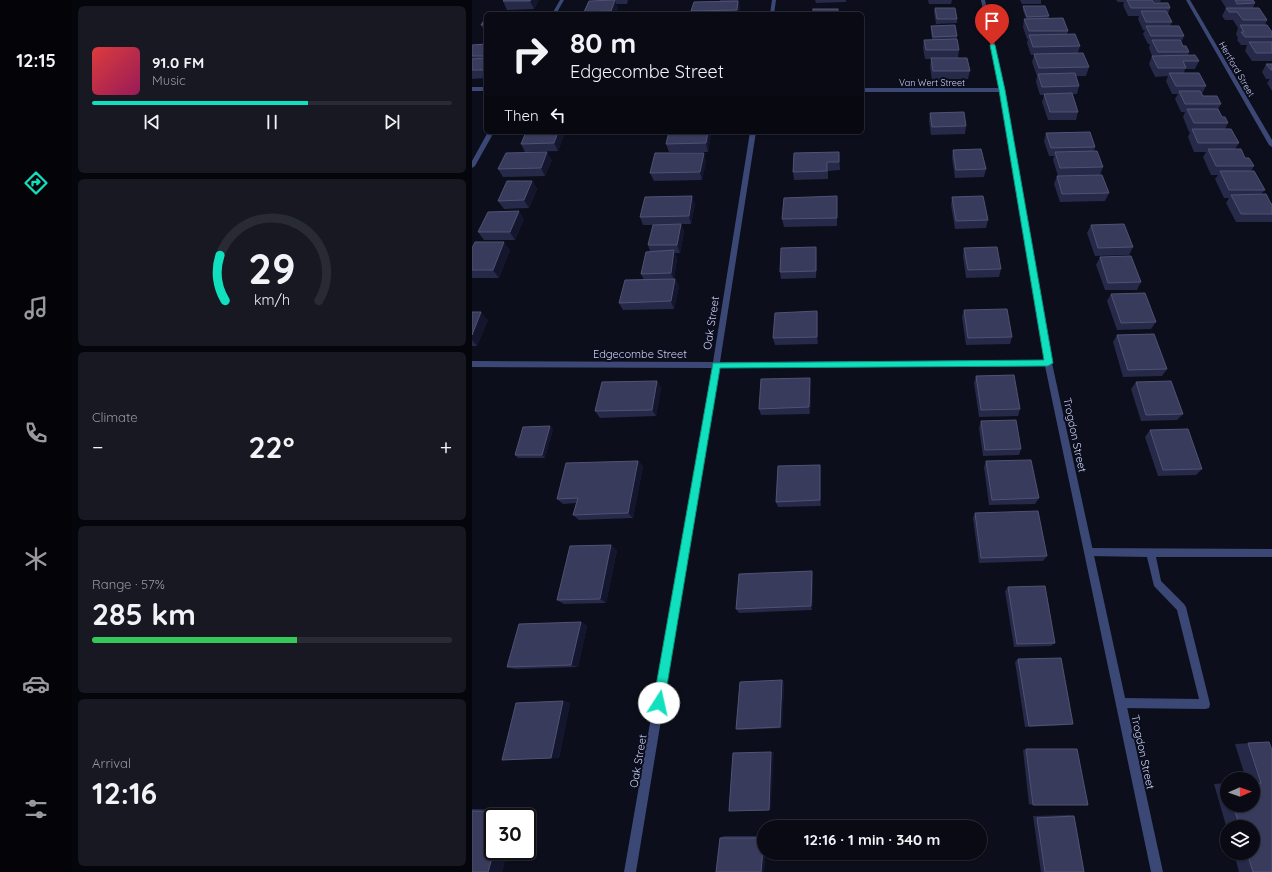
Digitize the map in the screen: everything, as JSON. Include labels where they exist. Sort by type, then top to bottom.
[{"type":"street","points":[[555,12],[562,0]]},
{"type":"street","points":[[772,12],[774,0]]},
{"type":"street","name":"Trogdon Street","points":[[982,0],[1002,90],[1048,363],[1157,872]]},
{"type":"street","name":"Hertford Street","points":[[1188,0],[1272,145]]},
{"type":"street","points":[[472,90],[484,89]]},
{"type":"street","name":"Van Wert Street","points":[[864,90],[1002,90]]},
{"type":"street","points":[[472,166],[490,134]]},
{"type":"street","name":"Oak Street","points":[[630,872],[716,365],[753,134]]},
{"type":"street","name":"Edgecombe Street","points":[[472,364],[716,365],[1048,363]]},
{"type":"street","points":[[1089,552],[1272,553]]},
{"type":"street","points":[[1121,703],[1205,704],[1181,607],[1157,582],[1150,552]]},
{"type":"building","points":[[504,0],[531,0],[503,1]]},
{"type":"building","points":[[615,0],[611,11],[584,12],[589,1]]},
{"type":"building","points":[[1127,0],[1152,0],[1154,3],[1168,3],[1170,8],[1131,8]]},
{"type":"building","points":[[1235,0],[1253,0],[1255,3],[1237,4]]},
{"type":"building","points":[[738,1],[737,10],[691,11],[694,2]]},
{"type":"building","points":[[1023,6],[1045,6],[1049,16],[1027,17]]},
{"type":"building","points":[[935,8],[955,8],[957,19],[937,19]]},
{"type":"building","points":[[1226,8],[1259,8],[1267,20],[1243,20],[1237,12],[1229,12]]},
{"type":"building","points":[[813,9],[838,9],[838,12],[813,12]]},
{"type":"building","points":[[1141,11],[1166,11],[1172,22],[1146,22]]},
{"type":"building","points":[[1063,18],[1068,31],[1029,31],[1024,19]]},
{"type":"building","points":[[955,25],[957,36],[933,37],[931,26]]},
{"type":"building","points":[[1240,25],[1267,25],[1272,32],[1272,37],[1245,37],[1241,32],[1244,32]]},
{"type":"building","points":[[1146,26],[1179,26],[1184,36],[1151,36]]},
{"type":"building","points":[[1075,34],[1080,46],[1033,47],[1029,35]]},
{"type":"building","points":[[957,39],[959,50],[926,50],[924,40]]},
{"type":"building","points":[[1152,40],[1180,40],[1189,52],[1158,52]]},
{"type":"building","points":[[1249,42],[1272,42],[1272,53],[1256,53]]},
{"type":"building","points":[[484,44],[484,56],[472,56],[472,45]]},
{"type":"building","points":[[1083,53],[1089,67],[1039,68],[1034,54]]},
{"type":"building","points":[[1195,55],[1199,61],[1183,61],[1186,68],[1158,68],[1152,56]]},
{"type":"building","points":[[484,58],[484,70],[472,70],[472,59]]},
{"type":"building","points":[[931,58],[967,58],[970,71],[933,71]]},
{"type":"building","points":[[1266,64],[1272,64],[1272,70],[1271,70]]},
{"type":"building","points":[[1075,73],[1079,86],[1042,87],[1038,74]]},
{"type":"building","points":[[1169,73],[1199,73],[1206,86],[1176,86]]},
{"type":"building","points":[[1179,91],[1200,91],[1203,96],[1217,96],[1221,104],[1185,104]]},
{"type":"building","points":[[1072,93],[1078,112],[1050,112],[1044,94]]},
{"type":"building","points":[[1187,109],[1218,109],[1222,117],[1225,117],[1228,123],[1194,123]]},
{"type":"building","points":[[964,112],[966,126],[932,127],[930,113]]},
{"type":"building","points":[[1192,129],[1231,129],[1239,143],[1198,143]]},
{"type":"building","points":[[1090,132],[1095,147],[1051,148],[1046,133]]},
{"type":"building","points":[[525,134],[557,134],[554,143],[521,144]]},
{"type":"building","points":[[668,134],[708,134],[706,143],[666,144]]},
{"type":"building","points":[[981,149],[986,169],[956,170],[953,150]]},
{"type":"building","points":[[1208,149],[1241,149],[1245,158],[1249,158],[1254,166],[1216,166]]},
{"type":"building","points":[[1097,151],[1103,167],[1060,168],[1055,152]]},
{"type":"building","points":[[547,152],[541,168],[498,169],[506,153]]},
{"type":"building","points":[[839,152],[839,162],[827,162],[827,171],[793,172],[794,153]]},
{"type":"building","points":[[655,153],[704,153],[700,172],[650,173]]},
{"type":"building","points":[[1220,171],[1254,171],[1265,190],[1229,190]]},
{"type":"building","points":[[1102,175],[1109,193],[1062,194],[1057,176]]},
{"type":"building","points":[[507,181],[532,181],[524,200],[498,201]]},
{"type":"building","points":[[1266,194],[1272,204],[1272,214],[1241,214],[1231,195]]},
{"type":"building","points":[[692,196],[689,216],[640,217],[645,197]]},
{"type":"building","points":[[837,196],[837,218],[782,219],[784,198]]},
{"type":"building","points":[[983,196],[988,220],[956,221],[952,197]]},
{"type":"building","points":[[519,211],[510,232],[478,232],[488,212]]},
{"type":"building","points":[[681,224],[677,245],[648,245],[653,225]]},
{"type":"building","points":[[1124,224],[1133,247],[1098,248],[1091,225]]},
{"type":"building","points":[[475,242],[504,242],[493,270],[472,270],[472,248]]},
{"type":"building","points":[[816,247],[816,271],[780,272],[781,248]]},
{"type":"building","points":[[997,247],[1001,269],[968,270],[964,248]]},
{"type":"building","points":[[674,250],[671,273],[641,274],[646,252]]},
{"type":"building","points":[[1131,256],[1141,282],[1108,283],[1100,257]]},
{"type":"building","points":[[675,279],[671,301],[619,303],[625,280]]},
{"type":"building","points":[[1145,293],[1156,322],[1121,323],[1111,294]]},
{"type":"building","points":[[1007,309],[1012,337],[968,338],[964,310]]},
{"type":"building","points":[[817,311],[817,337],[773,338],[775,313]]},
{"type":"building","points":[[472,312],[481,312],[472,335]]},
{"type":"building","points":[[1154,334],[1167,369],[1128,370],[1117,335]]},
{"type":"building","points":[[1014,375],[1020,409],[981,410],[976,376]]},
{"type":"building","points":[[810,378],[809,407],[759,409],[761,379]]},
{"type":"building","points":[[657,381],[652,410],[595,411],[602,382]]},
{"type":"building","points":[[1171,381],[1183,414],[1146,415],[1136,382]]},
{"type":"building","points":[[1016,420],[1021,449],[985,450],[981,421]]},
{"type":"building","points":[[550,426],[542,455],[515,455],[523,427]]},
{"type":"building","points":[[1188,429],[1202,469],[1163,470],[1150,430]]},
{"type":"building","points":[[1031,460],[1039,498],[992,500],[986,461]]},
{"type":"building","points":[[638,461],[628,513],[573,515],[578,498],[557,499],[566,463]]},
{"type":"building","points":[[820,465],[820,500],[776,502],[778,466]]},
{"type":"building","points":[[1038,511],[1047,556],[981,558],[975,513]]},
{"type":"building","points":[[611,545],[600,599],[557,600],[570,546]]},
{"type":"building","points":[[812,571],[811,606],[736,609],[739,574]]},
{"type":"building","points":[[1045,586],[1055,643],[1017,644],[1008,587]]},
{"type":"building","points":[[581,622],[571,665],[507,667],[519,624]]},
{"type":"building","points":[[1061,658],[1073,724],[1029,726],[1018,659]]},
{"type":"building","points":[[782,680],[780,727],[736,729],[740,682]]},
{"type":"building","points":[[563,701],[551,758],[502,760],[516,703]]},
{"type":"building","points":[[1269,742],[1272,750],[1272,872],[1253,872],[1249,860],[1260,860],[1260,820],[1238,820],[1235,812],[1260,812],[1260,772],[1257,772],[1248,743]]},
{"type":"building","points":[[1026,749],[1077,749],[1088,805],[1033,805]]},
{"type":"building","points":[[771,752],[769,810],[729,811],[733,753]]},
{"type":"building","points":[[472,811],[484,811],[484,860],[491,860],[488,872],[472,872]]},
{"type":"building","points":[[1074,816],[1084,872],[1045,872],[1037,818]]},
{"type":"building","points":[[720,838],[757,838],[757,860],[762,860],[761,872],[716,872]]},
{"type":"route","points":[[659,703],[716,365],[1048,363],[1002,90],[992,45]]}]
